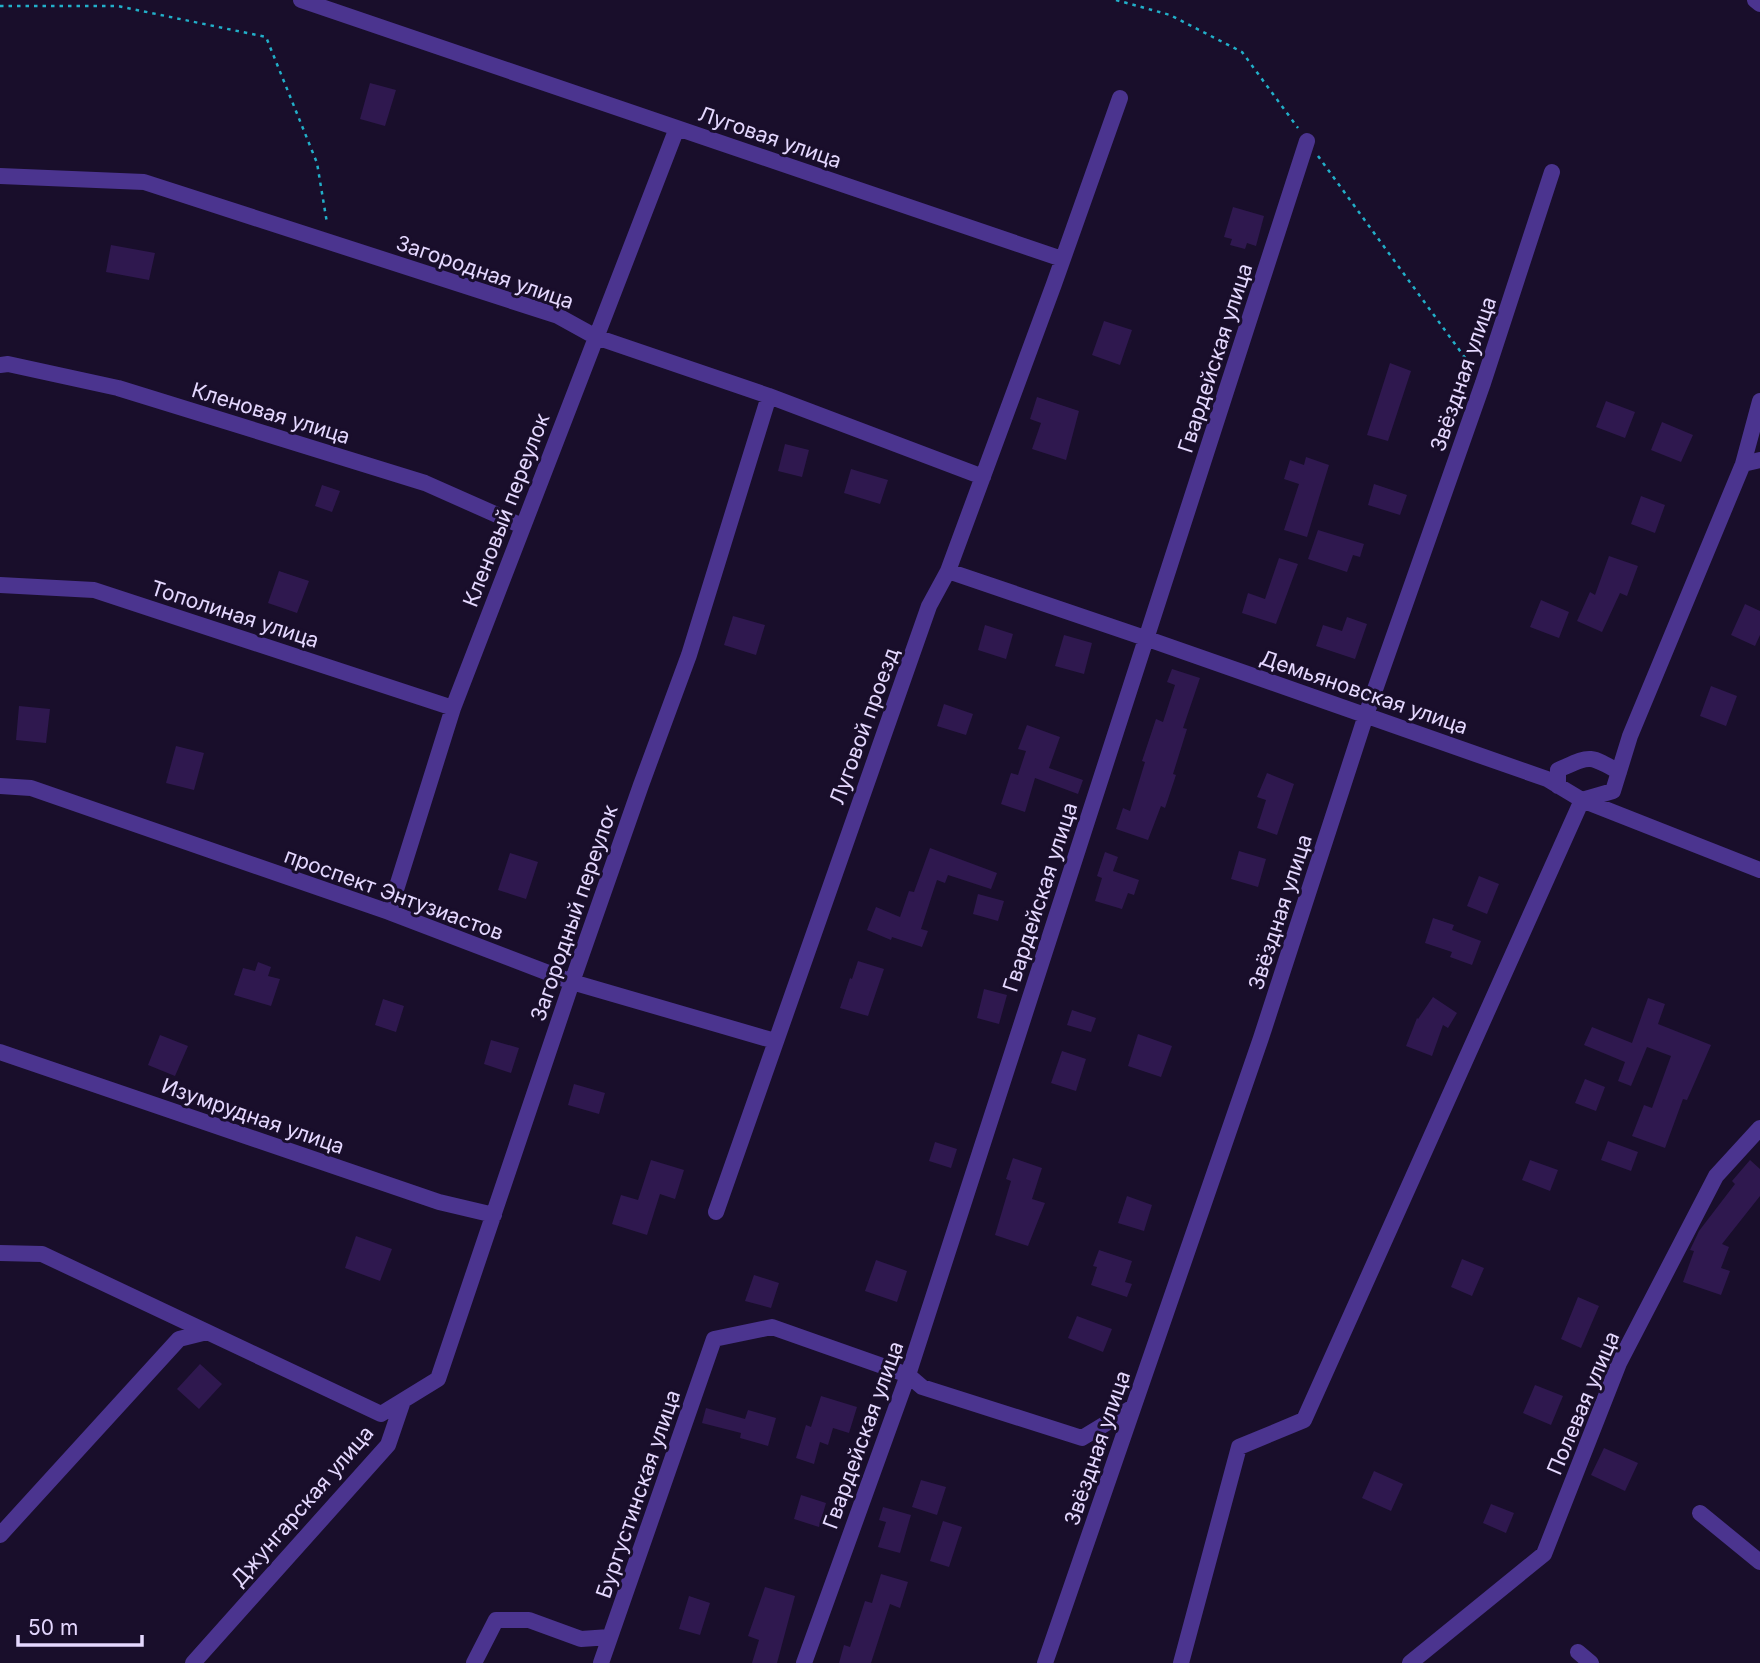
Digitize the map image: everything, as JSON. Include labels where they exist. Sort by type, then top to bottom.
[{"type":"street","name":"Луговая улица","points":[[301,0],[1062,259]]},
{"type":"street","points":[[1755,0],[1760,4]]},
{"type":"street","points":[[1062,259],[1120,98]]},
{"type":"street","name":"Кленовый переулок","points":[[389,912],[453,708],[677,128]]},
{"type":"street","name":"Гвардейская улица","points":[[804,1663],[908,1375],[1307,141]]},
{"type":"street","name":"Звёздная улица","points":[[1045,1663],[1261,1038],[1366,715],[1483,383],[1552,172]]},
{"type":"street","name":"Загородная улица","points":[[0,177],[144,182],[558,316],[596,337],[769,396],[983,477]]},
{"type":"street","name":"Луговой проезд","points":[[716,1212],[929,606],[948,571],[1062,259]]},
{"type":"street","name":"Кленовая улица","points":[[0,365],[8,364],[118,388],[425,483],[522,526]]},
{"type":"street","name":"Загородный переулок","points":[[206,1332],[381,1414],[438,1379],[572,982],[689,655],[769,396]]},
{"type":"street","points":[[1181,1663],[1239,1447],[1304,1420],[1582,800],[1613,790],[1630,736],[1743,464],[1760,401]]},
{"type":"street","points":[[1743,464],[1760,460]]},
{"type":"street","name":"Демьяновская улица","points":[[948,571],[1547,779],[1582,800],[1760,870]]},
{"type":"street","name":"Тополиная улица","points":[[0,585],[94,590],[453,708]]},
{"type":"street","points":[[1558,786],[1558,771],[1584,758],[1595,758],[1619,772]]},
{"type":"street","name":"проспект Энтузиастов","points":[[0,786],[32,788],[389,912],[572,982],[775,1041]]},
{"type":"street","name":"Изумрудная улица","points":[[0,1052],[439,1202],[494,1215]]},
{"type":"street","name":"Полевая улица","points":[[1410,1663],[1544,1554],[1619,1363],[1716,1176],[1760,1128]]},
{"type":"street","points":[[0,1252],[42,1254],[206,1332]]},
{"type":"street","name":"Бургустинская улица","points":[[601,1663],[714,1339],[772,1327],[908,1375]]},
{"type":"street","points":[[0,1535],[179,1339],[206,1332]]},
{"type":"street","points":[[908,1375],[922,1387],[1082,1438],[1133,1407]]},
{"type":"street","name":"Джунгарская улица","points":[[193,1663],[388,1445],[403,1401]]},
{"type":"street","points":[[1700,1513],[1760,1562]]},
{"type":"street","points":[[474,1663],[496,1620],[529,1620],[581,1639],[610,1637]]},
{"type":"street","points":[[1578,1651],[1591,1663]]},
{"type":"path","points":[[1116,0],[1170,15],[1242,52],[1483,383]]},
{"type":"path","points":[[0,6],[118,6],[266,37],[317,163],[330,242]]},
{"type":"building","points":[[370,83],[396,90],[385,126],[360,119]]},
{"type":"building","points":[[1233,207],[1264,216],[1256,246],[1247,243],[1245,249],[1230,245],[1232,239],[1224,237]]},
{"type":"building","points":[[111,245],[155,253],[149,280],[106,272]]},
{"type":"building","points":[[1104,321],[1132,330],[1120,365],[1092,355]]},
{"type":"building","points":[[1390,363],[1411,371],[1388,441],[1367,435]]},
{"type":"building","points":[[1037,397],[1079,411],[1066,460],[1032,449],[1041,423],[1030,419]]},
{"type":"building","points":[[1606,401],[1635,412],[1625,438],[1596,427]]},
{"type":"building","points":[[1662,422],[1693,435],[1681,462],[1651,450]]},
{"type":"building","points":[[785,444],[809,450],[802,477],[778,471]]},
{"type":"building","points":[[1306,457],[1329,465],[1307,537],[1284,530],[1299,484],[1284,479],[1290,460],[1304,465]]},
{"type":"building","points":[[851,469],[888,480],[880,504],[844,493]]},
{"type":"building","points":[[1374,484],[1407,495],[1400,515],[1368,505]]},
{"type":"building","points":[[322,485],[340,491],[332,512],[315,506]]},
{"type":"building","points":[[1641,496],[1665,505],[1655,533],[1631,524]]},
{"type":"building","points":[[1318,530],[1364,544],[1360,557],[1353,555],[1347,572],[1308,559]]},
{"type":"building","points":[[1609,556],[1638,566],[1627,596],[1620,593],[1602,632],[1577,621],[1590,592],[1595,595]]},
{"type":"building","points":[[1279,558],[1298,564],[1276,624],[1242,613],[1248,593],[1265,599]]},
{"type":"building","points":[[279,571],[309,581],[297,613],[268,603]]},
{"type":"building","points":[[1541,600],[1569,612],[1559,638],[1530,627]]},
{"type":"building","points":[[1745,604],[1760,611],[1760,635],[1755,646],[1731,635]]},
{"type":"building","points":[[733,616],[765,625],[756,655],[724,645]]},
{"type":"building","points":[[1347,617],[1367,624],[1355,659],[1316,646],[1323,625],[1342,631]]},
{"type":"building","points":[[985,625],[1013,634],[1006,659],[978,650]]},
{"type":"building","points":[[1064,635],[1092,643],[1084,674],[1055,666]]},
{"type":"building","points":[[1172,669],[1200,678],[1183,728],[1187,729],[1173,774],[1176,775],[1165,808],[1161,806],[1148,840],[1116,829],[1123,808],[1130,811],[1156,719],[1163,722],[1175,685],[1167,682]]},
{"type":"building","points":[[1711,686],[1737,696],[1726,726],[1700,716]]},
{"type":"building","points":[[944,704],[973,714],[966,735],[937,726]]},
{"type":"building","points":[[19,706],[50,709],[46,743],[16,740]]},
{"type":"building","points":[[1027,725],[1060,737],[1049,768],[1083,780],[1078,794],[1035,778],[1025,812],[1001,804],[1011,773],[1018,775],[1026,751],[1018,749]]},
{"type":"building","points":[[176,746],[204,753],[194,790],[166,783]]},
{"type":"building","points":[[1267,773],[1294,784],[1277,835],[1257,828],[1266,800],[1257,797]]},
{"type":"building","points":[[930,848],[997,873],[991,889],[948,875],[945,883],[937,880],[921,929],[928,931],[922,947],[892,937],[891,940],[867,930],[876,907],[900,917],[909,891],[914,892]]},
{"type":"building","points":[[1239,851],[1266,859],[1258,887],[1231,879]]},
{"type":"building","points":[[1105,852],[1118,857],[1113,871],[1139,880],[1134,895],[1128,893],[1122,909],[1095,901],[1102,878],[1097,876]]},
{"type":"building","points":[[510,853],[538,862],[526,899],[498,890]]},
{"type":"building","points":[[1479,876],[1499,884],[1487,914],[1467,906]]},
{"type":"building","points":[[978,894],[1004,901],[998,921],[973,914]]},
{"type":"building","points":[[1433,918],[1454,925],[1452,930],[1481,941],[1472,965],[1450,957],[1452,952],[1425,943]]},
{"type":"building","points":[[858,961],[884,969],[868,1016],[840,1008]]},
{"type":"building","points":[[258,962],[271,967],[268,976],[280,979],[271,1006],[234,995],[243,968],[255,971]]},
{"type":"building","points":[[984,989],[1007,995],[999,1024],[977,1018]]},
{"type":"building","points":[[1433,997],[1457,1013],[1448,1028],[1443,1025],[1432,1056],[1406,1046],[1417,1018]]},
{"type":"building","points":[[1648,998],[1665,1004],[1658,1024],[1711,1045],[1687,1100],[1683,1099],[1665,1148],[1632,1136],[1644,1105],[1652,1108],[1671,1056],[1647,1047],[1631,1086],[1618,1081],[1625,1062],[1584,1045],[1592,1027],[1632,1043]]},
{"type":"building","points":[[383,999],[404,1006],[396,1032],[375,1025]]},
{"type":"building","points":[[1072,1010],[1096,1018],[1091,1032],[1067,1025]]},
{"type":"building","points":[[1138,1034],[1172,1046],[1161,1077],[1128,1066]]},
{"type":"building","points":[[160,1035],[188,1046],[175,1076],[148,1065]]},
{"type":"building","points":[[491,1040],[519,1048],[511,1073],[484,1064]]},
{"type":"building","points":[[1062,1051],[1086,1059],[1076,1091],[1051,1083]]},
{"type":"building","points":[[1585,1079],[1605,1087],[1596,1111],[1575,1103]]},
{"type":"building","points":[[574,1084],[605,1093],[599,1114],[568,1105]]},
{"type":"building","points":[[1608,1141],[1638,1152],[1631,1171],[1601,1160]]},
{"type":"building","points":[[935,1142],[957,1149],[951,1168],[929,1161]]},
{"type":"building","points":[[1013,1158],[1042,1168],[1032,1199],[1045,1203],[1028,1246],[995,1235],[1011,1181],[1006,1179]]},
{"type":"building","points":[[651,1160],[684,1170],[675,1199],[660,1194],[647,1235],[612,1224],[621,1195],[638,1200]]},
{"type":"building","points":[[1530,1160],[1558,1170],[1550,1191],[1522,1180]]},
{"type":"building","points":[[1750,1160],[1760,1169],[1760,1196],[1722,1244],[1729,1247],[1721,1268],[1730,1271],[1721,1295],[1683,1282],[1694,1251],[1690,1250],[1699,1231],[1735,1184],[1732,1181]]},
{"type":"building","points":[[1127,1196],[1152,1205],[1144,1231],[1118,1223]]},
{"type":"building","points":[[356,1236],[392,1249],[380,1281],[345,1268]]},
{"type":"building","points":[[1099,1250],[1132,1261],[1125,1282],[1132,1284],[1127,1297],[1091,1285],[1097,1267],[1093,1266]]},
{"type":"building","points":[[1462,1259],[1484,1268],[1472,1296],[1451,1287]]},
{"type":"building","points":[[876,1260],[907,1271],[897,1302],[865,1291]]},
{"type":"building","points":[[754,1275],[779,1283],[771,1308],[745,1301]]},
{"type":"building","points":[[1578,1297],[1599,1306],[1581,1348],[1561,1339]]},
{"type":"building","points":[[1077,1316],[1112,1329],[1103,1352],[1068,1338]]},
{"type":"building","points":[[200,1364],[222,1384],[199,1409],[177,1389]]},
{"type":"building","points":[[1535,1385],[1563,1396],[1551,1425],[1523,1413]]},
{"type":"building","points":[[821,1396],[857,1407],[849,1433],[833,1428],[828,1445],[820,1442],[814,1464],[796,1458],[806,1425],[811,1427]]},
{"type":"building","points":[[706,1408],[745,1419],[748,1410],[776,1418],[768,1446],[740,1438],[741,1433],[702,1423]]},
{"type":"building","points":[[1604,1448],[1638,1463],[1625,1491],[1591,1475]]},
{"type":"building","points":[[1374,1471],[1403,1484],[1391,1511],[1362,1498]]},
{"type":"building","points":[[921,1480],[946,1487],[937,1515],[912,1507]]},
{"type":"building","points":[[801,1495],[826,1503],[819,1527],[794,1519]]},
{"type":"building","points":[[1491,1504],[1514,1513],[1506,1533],[1483,1523]]},
{"type":"building","points":[[883,1507],[911,1515],[900,1553],[878,1547],[886,1522],[879,1520]]},
{"type":"building","points":[[943,1521],[962,1527],[949,1567],[930,1561]]},
{"type":"building","points":[[881,1574],[908,1582],[900,1608],[890,1604],[871,1663],[839,1663],[844,1645],[850,1647],[865,1601],[872,1603]]},
{"type":"building","points":[[765,1587],[795,1596],[777,1663],[752,1663],[759,1640],[748,1636]]},
{"type":"building","points":[[689,1596],[710,1603],[700,1635],[679,1629]]}]
